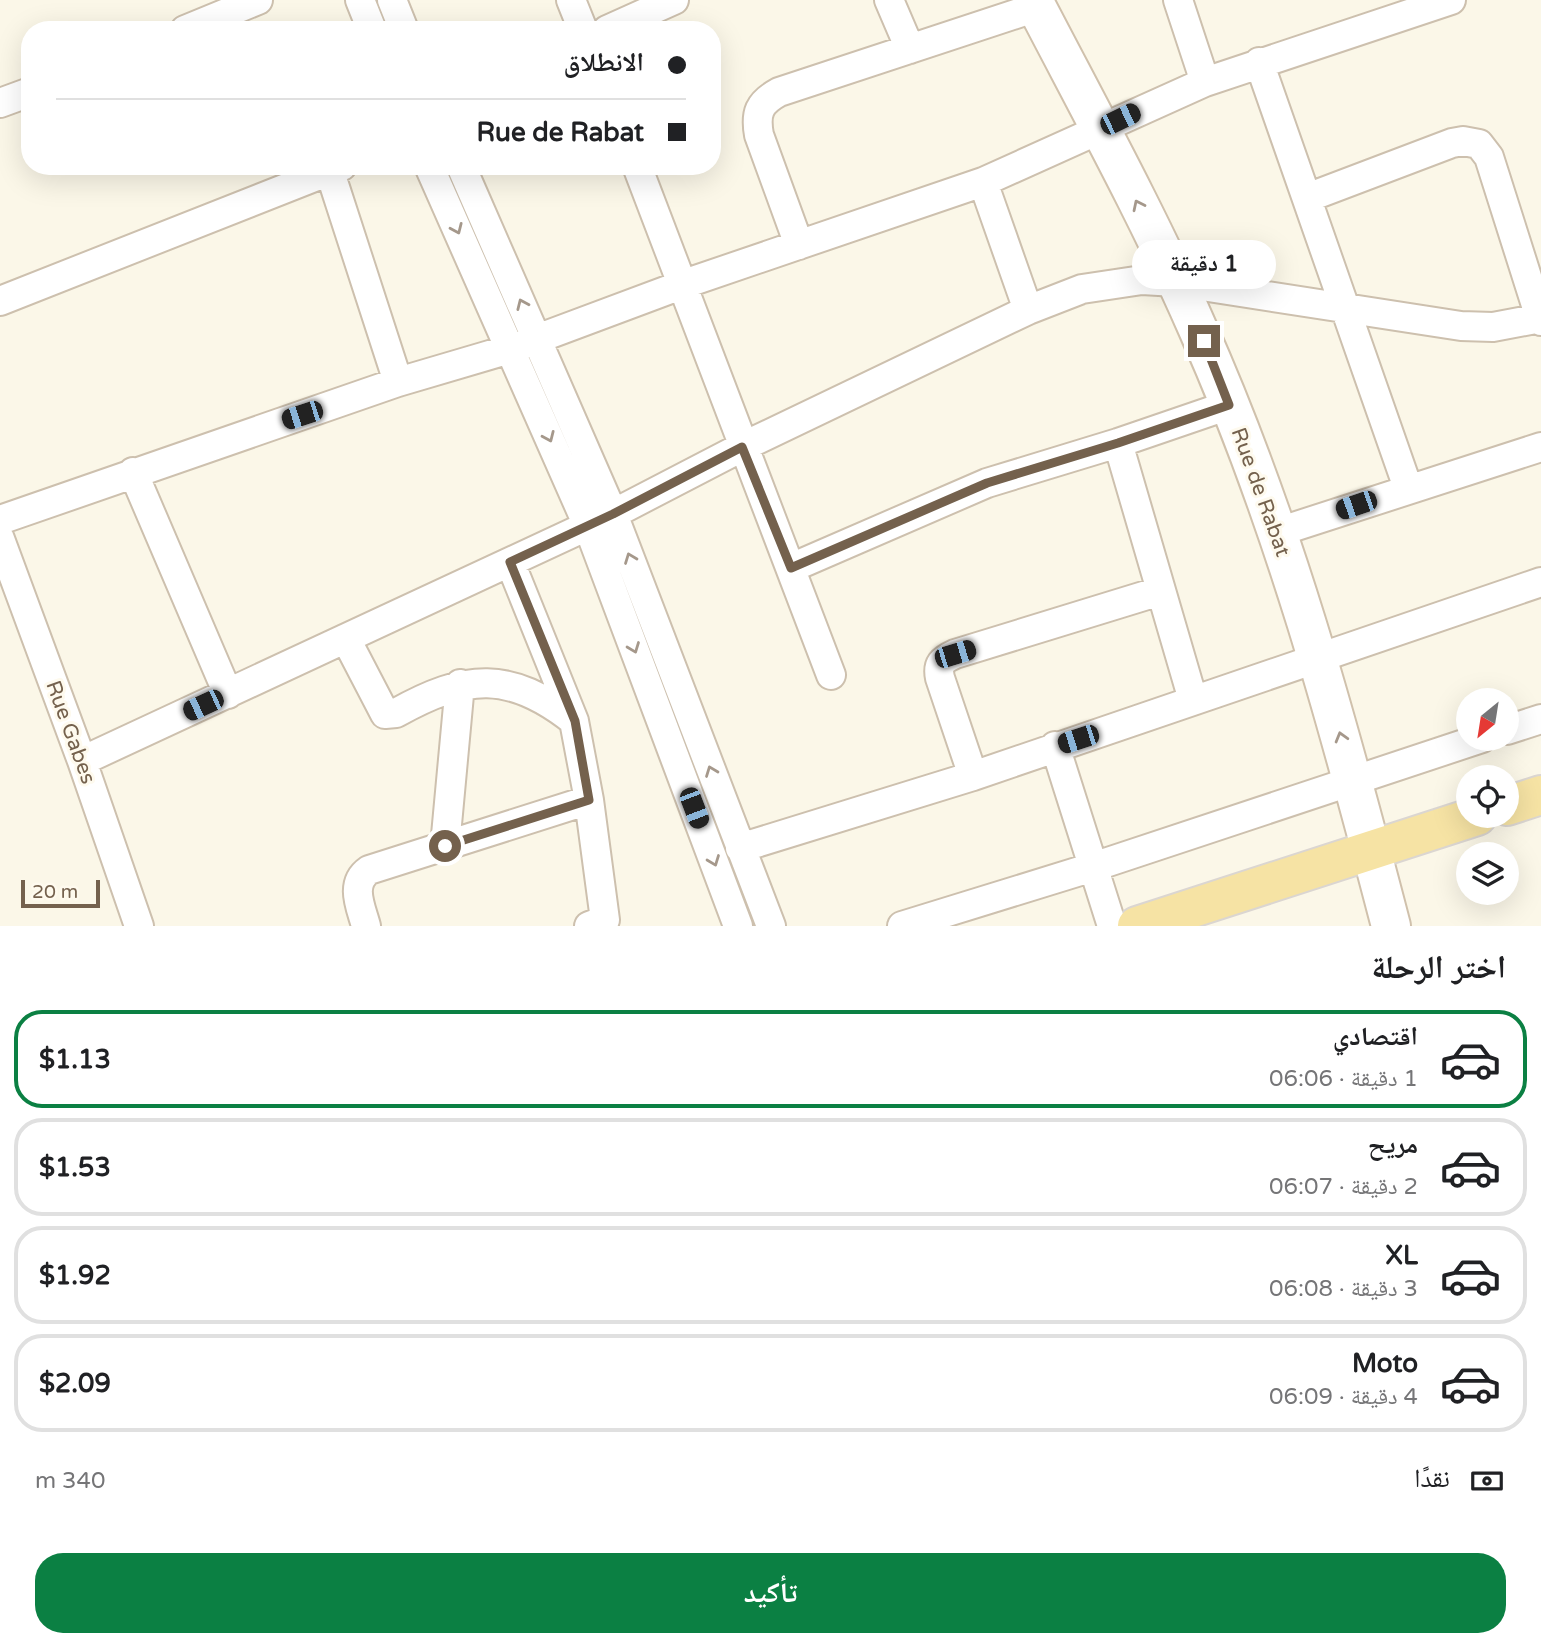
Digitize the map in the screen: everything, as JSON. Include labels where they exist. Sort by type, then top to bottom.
[{"type":"main road","points":[[1519,802],[1541,795]]},
{"type":"main road","points":[[1137,926],[1213,914],[1371,850],[1456,823]]},
{"type":"street","points":[[198,17],[258,0]]},
{"type":"street","points":[[360,0],[368,21]]},
{"type":"street","points":[[392,0],[400,21]]},
{"type":"street","points":[[571,0],[579,21]]},
{"type":"street","points":[[627,21],[674,0]]},
{"type":"street","points":[[889,0],[910,49]]},
{"type":"street","points":[[1178,0],[1205,82]]},
{"type":"street","points":[[0,520],[132,472],[398,382],[510,349],[684,284],[984,183],[1205,82],[1437,2]]},
{"type":"street","points":[[799,244],[759,135],[756,118],[759,106],[779,92],[910,49],[1035,3]]},
{"type":"street","name":"Rue de Rabat","points":[[1035,3],[1176,282],[1229,405],[1278,532],[1319,659],[1391,926]]},
{"type":"street","points":[[1259,62],[1408,488]]},
{"type":"street","points":[[0,103],[21,95]]},
{"type":"street","points":[[82,761],[613,514],[742,447],[1028,310],[1082,289],[1142,279],[1461,326],[1493,327],[1541,319],[1489,157],[1479,144],[1452,143],[1307,198]]},
{"type":"street","points":[[0,300],[321,175]]},
{"type":"street","points":[[338,175],[398,382]]},
{"type":"street","points":[[433,175],[587,526],[738,926]]},
{"type":"street","points":[[465,175],[613,514],[771,926]]},
{"type":"street","points":[[641,175],[831,675]]},
{"type":"street","points":[[984,183],[1028,310]]},
{"type":"street","points":[[791,568],[987,483],[1118,443],[1229,405]]},
{"type":"street","points":[[1118,443],[1193,700]]},
{"type":"street","points":[[1278,532],[1408,488],[1539,455]]},
{"type":"street","points":[[132,472],[228,694]]},
{"type":"street","name":"Rue Gabes","points":[[0,539],[82,761],[139,926]]},
{"type":"street","points":[[510,562],[575,721],[589,800],[600,924]]},
{"type":"street","points":[[740,848],[973,776],[1541,582]]},
{"type":"street","points":[[973,776],[940,678],[938,667],[941,662],[955,654],[1160,591]]},
{"type":"street","points":[[346,639],[385,713],[396,713],[460,684],[499,685],[524,690],[548,700],[575,721]]},
{"type":"street","points":[[445,846],[460,684]]},
{"type":"street","points":[[1519,726],[1541,719]]},
{"type":"street","points":[[1055,747],[1112,926]]},
{"type":"street","points":[[902,926],[1093,867],[1456,747]]},
{"type":"street","points":[[366,926],[357,888],[363,874],[589,800]]},
{"type":"route","points":[[445,846],[589,800],[575,721],[510,562],[613,514],[742,447],[791,568],[947,498],[987,483],[1118,443],[1229,405],[1204,341]]}]
